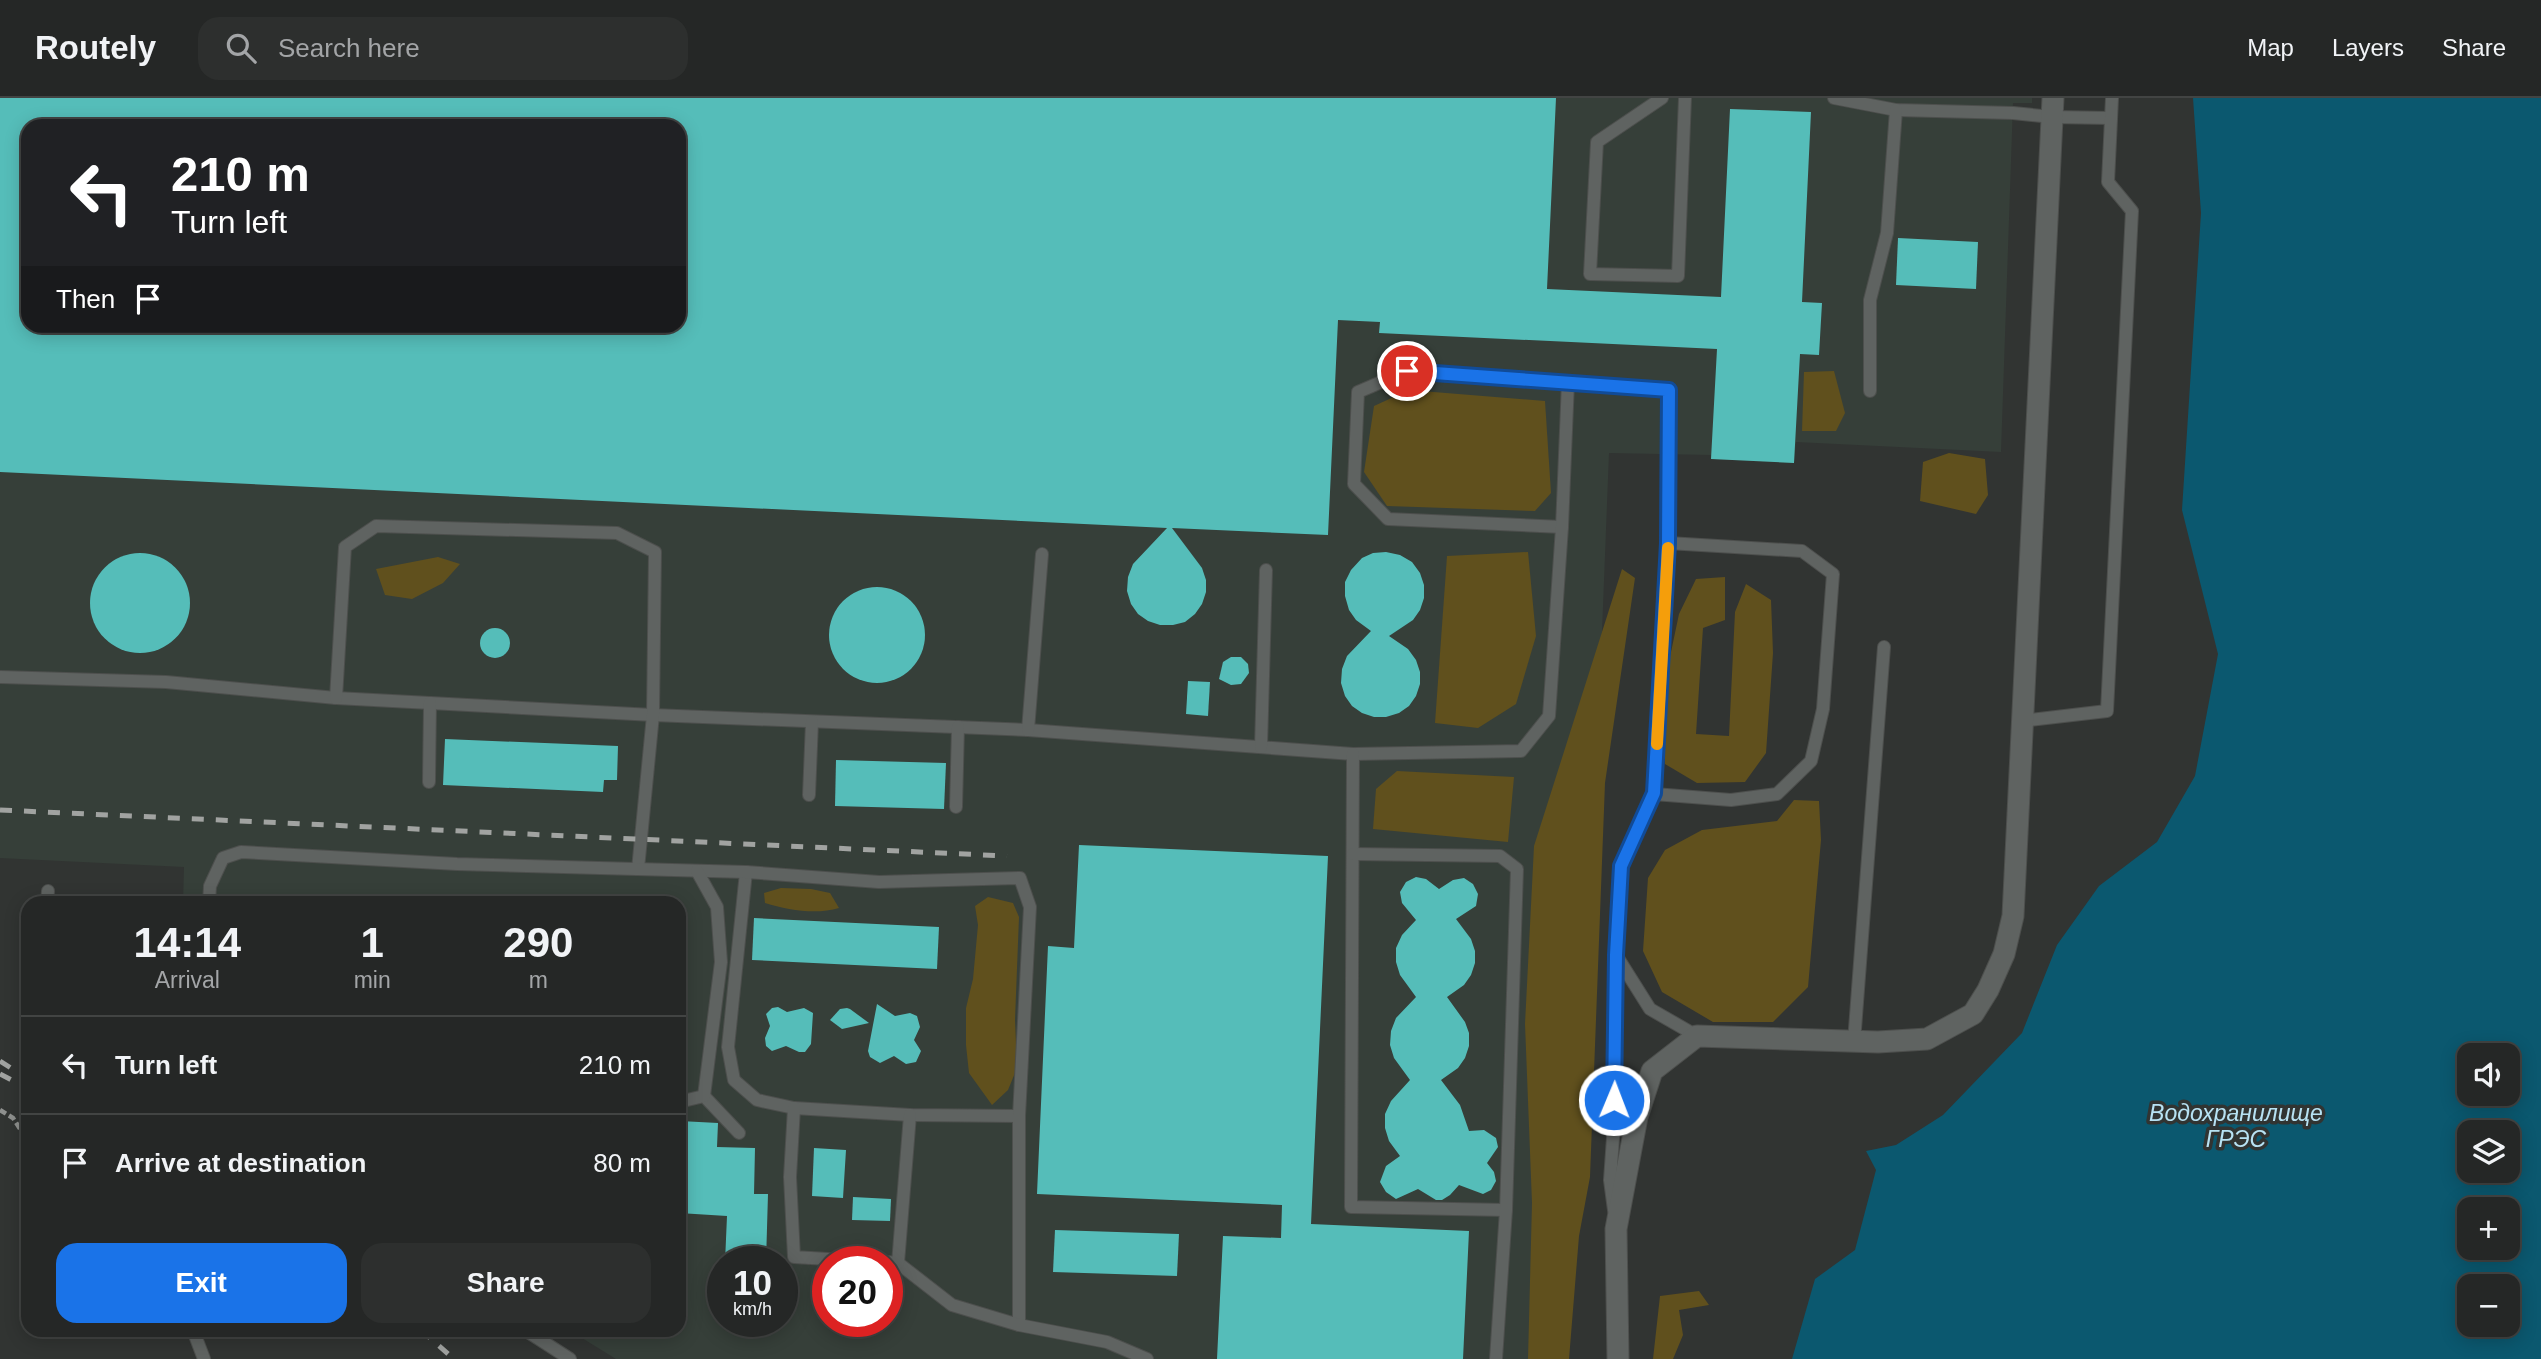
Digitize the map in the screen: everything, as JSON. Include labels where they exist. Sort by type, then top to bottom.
[{"type":"street","points":[[1618,1359],[1616,1230],[1637,1117],[1652,1071],[1697,1036],[1854,1042],[1927,1039],[1973,1014],[1988,990],[2004,954],[2013,916],[2052,107]]},
{"type":"lane","points":[[1661,98],[1597,142],[1590,274],[1678,276],[1685,98]]},
{"type":"lane","points":[[1834,98],[1896,110],[1931,104],[2013,113],[2052,107],[2111,118]]},
{"type":"lane","points":[[2022,721],[2107,711],[2132,211],[2108,182],[2112,98]]},
{"type":"lane","points":[[1870,391],[1870,300],[1886,233],[1896,110]]},
{"type":"lane","points":[[1562,527],[1388,519],[1354,484],[1358,392],[1407,371],[1669,390],[1668,543],[1654,793],[1621,866],[1610,1180],[1616,1230]]},
{"type":"lane","points":[[0,677],[166,682],[336,698],[653,715],[1028,730],[1353,754],[1521,751],[1549,716],[1562,527],[1567,382]]},
{"type":"lane","points":[[336,698],[345,547],[376,526],[617,533],[655,552],[653,715],[638,869]]},
{"type":"lane","points":[[1654,793],[1731,800],[1777,794],[1811,761],[1823,709],[1833,574],[1802,551],[1668,543]]},
{"type":"lane","points":[[1028,730],[1042,554]]},
{"type":"lane","points":[[1261,747],[1266,570]]},
{"type":"lane","points":[[1854,1042],[1884,647]]},
{"type":"lane","points":[[429,782],[430,703]]},
{"type":"lane","points":[[809,794],[813,722]]},
{"type":"lane","points":[[956,807],[958,727]]},
{"type":"lane","points":[[1353,754],[1351,1207],[1507,1210]]},
{"type":"lane","points":[[209,896],[210,886],[223,858],[241,852],[457,864],[746,872],[879,882],[1020,878],[1030,908],[1019,1116],[1019,1325]]},
{"type":"lane","points":[[1353,854],[1500,856],[1517,869],[1507,1210],[1496,1359]]},
{"type":"lane","points":[[697,871],[717,907],[721,962],[704,1096]]},
{"type":"lane","points":[[746,872],[728,1047],[734,1080],[757,1100],[794,1108],[910,1115],[1019,1116]]},
{"type":"lane","points":[[1616,955],[1650,1009],[1697,1036]]},
{"type":"lane","points":[[686,1100],[704,1096]]},
{"type":"lane","points":[[704,1096],[739,1133]]},
{"type":"lane","points":[[794,1108],[790,1177],[794,1256],[812,1257]]},
{"type":"lane","points":[[895,1246],[910,1115]]},
{"type":"lane","points":[[903,1270],[952,1305],[1019,1325],[1107,1342],[1147,1359]]},
{"type":"lane","points":[[196,1337],[204,1359],[209,1359]]},
{"type":"lane","points":[[535,1337],[570,1359]]},
{"type":"path","points":[[0,1110],[13,1118],[21,1131]]},
{"type":"shaded area","points":[[0,98],[2032,98],[2032,103],[2013,103],[2001,452],[1796,442],[1794,463],[1711,459],[1711,455],[1609,453],[1597,760],[1539,1359],[616,1359],[580,1337],[686,1337],[686,896],[183,896],[184,867],[0,858]]},
{"type":"shaded area","points":[[1834,371],[1845,413],[1836,431],[1802,431],[1804,372]]},
{"type":"shaded area","points":[[1409,390],[1545,401],[1551,493],[1535,511],[1387,506],[1364,472],[1374,406]]},
{"type":"shaded area","points":[[1949,453],[1985,459],[1988,495],[1976,514],[1920,501],[1923,462]]},
{"type":"shaded area","points":[[1528,552],[1536,636],[1516,704],[1478,728],[1435,723],[1447,556]]},
{"type":"shaded area","points":[[438,557],[460,564],[443,583],[412,599],[385,595],[376,569]]},
{"type":"shaded area","points":[[1622,569],[1635,578],[1605,783],[1590,1177],[1579,1236],[1569,1359],[1528,1359],[1532,1203],[1525,1024],[1534,846]]},
{"type":"shaded area","points":[[1725,577],[1725,620],[1703,628],[1696,734],[1729,736],[1735,612],[1746,584],[1771,600],[1773,653],[1766,753],[1745,782],[1697,783],[1665,764],[1663,690],[1679,614],[1696,579]]},
{"type":"shaded area","points":[[1397,771],[1514,777],[1508,842],[1373,829],[1376,789]]},
{"type":"shaded area","points":[[1794,800],[1819,801],[1821,840],[1808,987],[1773,1022],[1713,1022],[1662,992],[1643,951],[1648,878],[1665,850],[1702,830],[1777,821]]},
{"type":"shaded area","points":[[781,888],[830,893],[839,908],[802,911],[765,903],[764,893]]},
{"type":"shaded area","points":[[988,897],[1013,903],[1019,917],[1015,1020],[1017,1068],[1008,1090],[992,1105],[969,1073],[966,1045],[966,1008],[973,979],[978,925],[975,906]]},
{"type":"shaded area","points":[[1699,1291],[1709,1305],[1679,1310],[1683,1335],[1673,1359],[1653,1359],[1660,1296]]},
{"type":"water","name":"Водохранилище ГРЭС","points":[[2193,98],[2541,98],[2541,1359],[1792,1359],[1815,1279],[1855,1250],[1876,1170],[1866,1151],[1896,1145],[1943,1115],[2022,1033],[2057,945],[2099,886],[2157,842],[2195,776],[2218,654],[2182,510],[2201,213]]},
{"type":"building","points":[[0,98],[1556,98],[1547,289],[1721,297],[1730,109],[1811,112],[1802,302],[1822,303],[1819,355],[1800,354],[1794,463],[1711,459],[1717,349],[1379,333],[1380,322],[1338,320],[1328,535],[1172,528],[1202,568],[1206,592],[1195,614],[1185,622],[1160,625],[1138,614],[1131,604],[1127,591],[1128,577],[1133,564],[1167,528],[0,472]]},
{"type":"building","points":[[1898,238],[1978,242],[1976,289],[1896,285]]},
{"type":"building","points":[[140,553],[159,556],[176,567],[187,584],[190,603],[187,622],[176,639],[159,650],[140,653],[121,650],[104,639],[93,622],[90,603],[93,584],[104,567],[121,556]]},
{"type":"building","points":[[1373,553],[1400,555],[1412,562],[1424,585],[1420,610],[1413,620],[1389,636],[1408,649],[1416,660],[1420,684],[1409,706],[1399,713],[1374,717],[1352,706],[1341,683],[1347,656],[1371,631],[1356,620],[1349,610],[1345,582],[1362,558]]},
{"type":"building","points":[[877,587],[895,590],[911,601],[922,617],[925,635],[922,653],[911,669],[895,680],[877,683],[859,680],[843,669],[832,653],[829,635],[832,617],[843,601],[859,590]]},
{"type":"building","points":[[495,628],[505,633],[510,643],[505,653],[495,658],[485,653],[480,643],[485,633]]},
{"type":"building","points":[[1231,657],[1241,657],[1248,664],[1249,673],[1241,684],[1231,685],[1219,679],[1223,662]]},
{"type":"building","points":[[1188,681],[1210,682],[1208,716],[1186,714]]},
{"type":"building","points":[[445,739],[618,746],[617,780],[604,780],[603,792],[443,785]]},
{"type":"building","points":[[836,760],[946,763],[944,809],[835,806]]},
{"type":"building","points":[[1079,845],[1328,856],[1311,1224],[1469,1231],[1463,1359],[1217,1359],[1223,1236],[1281,1238],[1282,1205],[1037,1194],[1048,946],[1074,948]]},
{"type":"building","points":[[1416,877],[1426,879],[1439,889],[1453,880],[1464,878],[1473,884],[1478,894],[1476,906],[1456,919],[1471,939],[1475,963],[1464,985],[1447,997],[1465,1022],[1469,1033],[1469,1046],[1458,1068],[1441,1080],[1460,1105],[1469,1131],[1484,1130],[1496,1138],[1498,1147],[1487,1163],[1494,1172],[1496,1181],[1491,1190],[1483,1194],[1459,1185],[1442,1200],[1436,1200],[1418,1189],[1396,1199],[1386,1192],[1380,1182],[1386,1166],[1400,1156],[1389,1141],[1385,1114],[1391,1101],[1410,1080],[1394,1058],[1390,1045],[1396,1018],[1416,997],[1400,975],[1396,948],[1402,935],[1416,920],[1402,903],[1400,892],[1406,882]]},
{"type":"building","points":[[754,918],[939,927],[937,969],[752,960]]},
{"type":"building","points":[[877,1004],[895,1016],[910,1013],[917,1016],[920,1027],[914,1040],[921,1051],[916,1062],[906,1064],[894,1056],[880,1063],[870,1057],[868,1051]]},
{"type":"building","points":[[778,1007],[787,1012],[804,1008],[813,1013],[811,1044],[805,1052],[786,1046],[772,1051],[766,1046],[765,1038],[770,1026],[766,1014],[772,1008]]},
{"type":"building","points":[[847,1008],[869,1023],[842,1029],[830,1020],[840,1009]]},
{"type":"building","points":[[686,1121],[718,1123],[717,1147],[755,1148],[754,1194],[768,1194],[766,1246],[726,1246],[727,1216],[686,1213]]},
{"type":"building","points":[[814,1148],[846,1150],[843,1198],[812,1196]]},
{"type":"building","points":[[853,1197],[891,1199],[890,1221],[852,1220]]},
{"type":"building","points":[[1055,1230],[1179,1234],[1177,1276],[1053,1272]]},
{"type":"railway","points":[[0,810],[1007,856]]},
{"type":"railway","points":[[0,1061],[21,1074]]},
{"type":"railway","points":[[0,1074],[21,1085]]},
{"type":"railway","points":[[429,1337],[454,1359]]},
{"type":"slow traffic","points":[[1657,744],[1668,548]]},
{"type":"route","points":[[1407,371],[1669,390],[1668,543],[1654,793],[1621,866],[1616,955],[1614,1100]]}]
